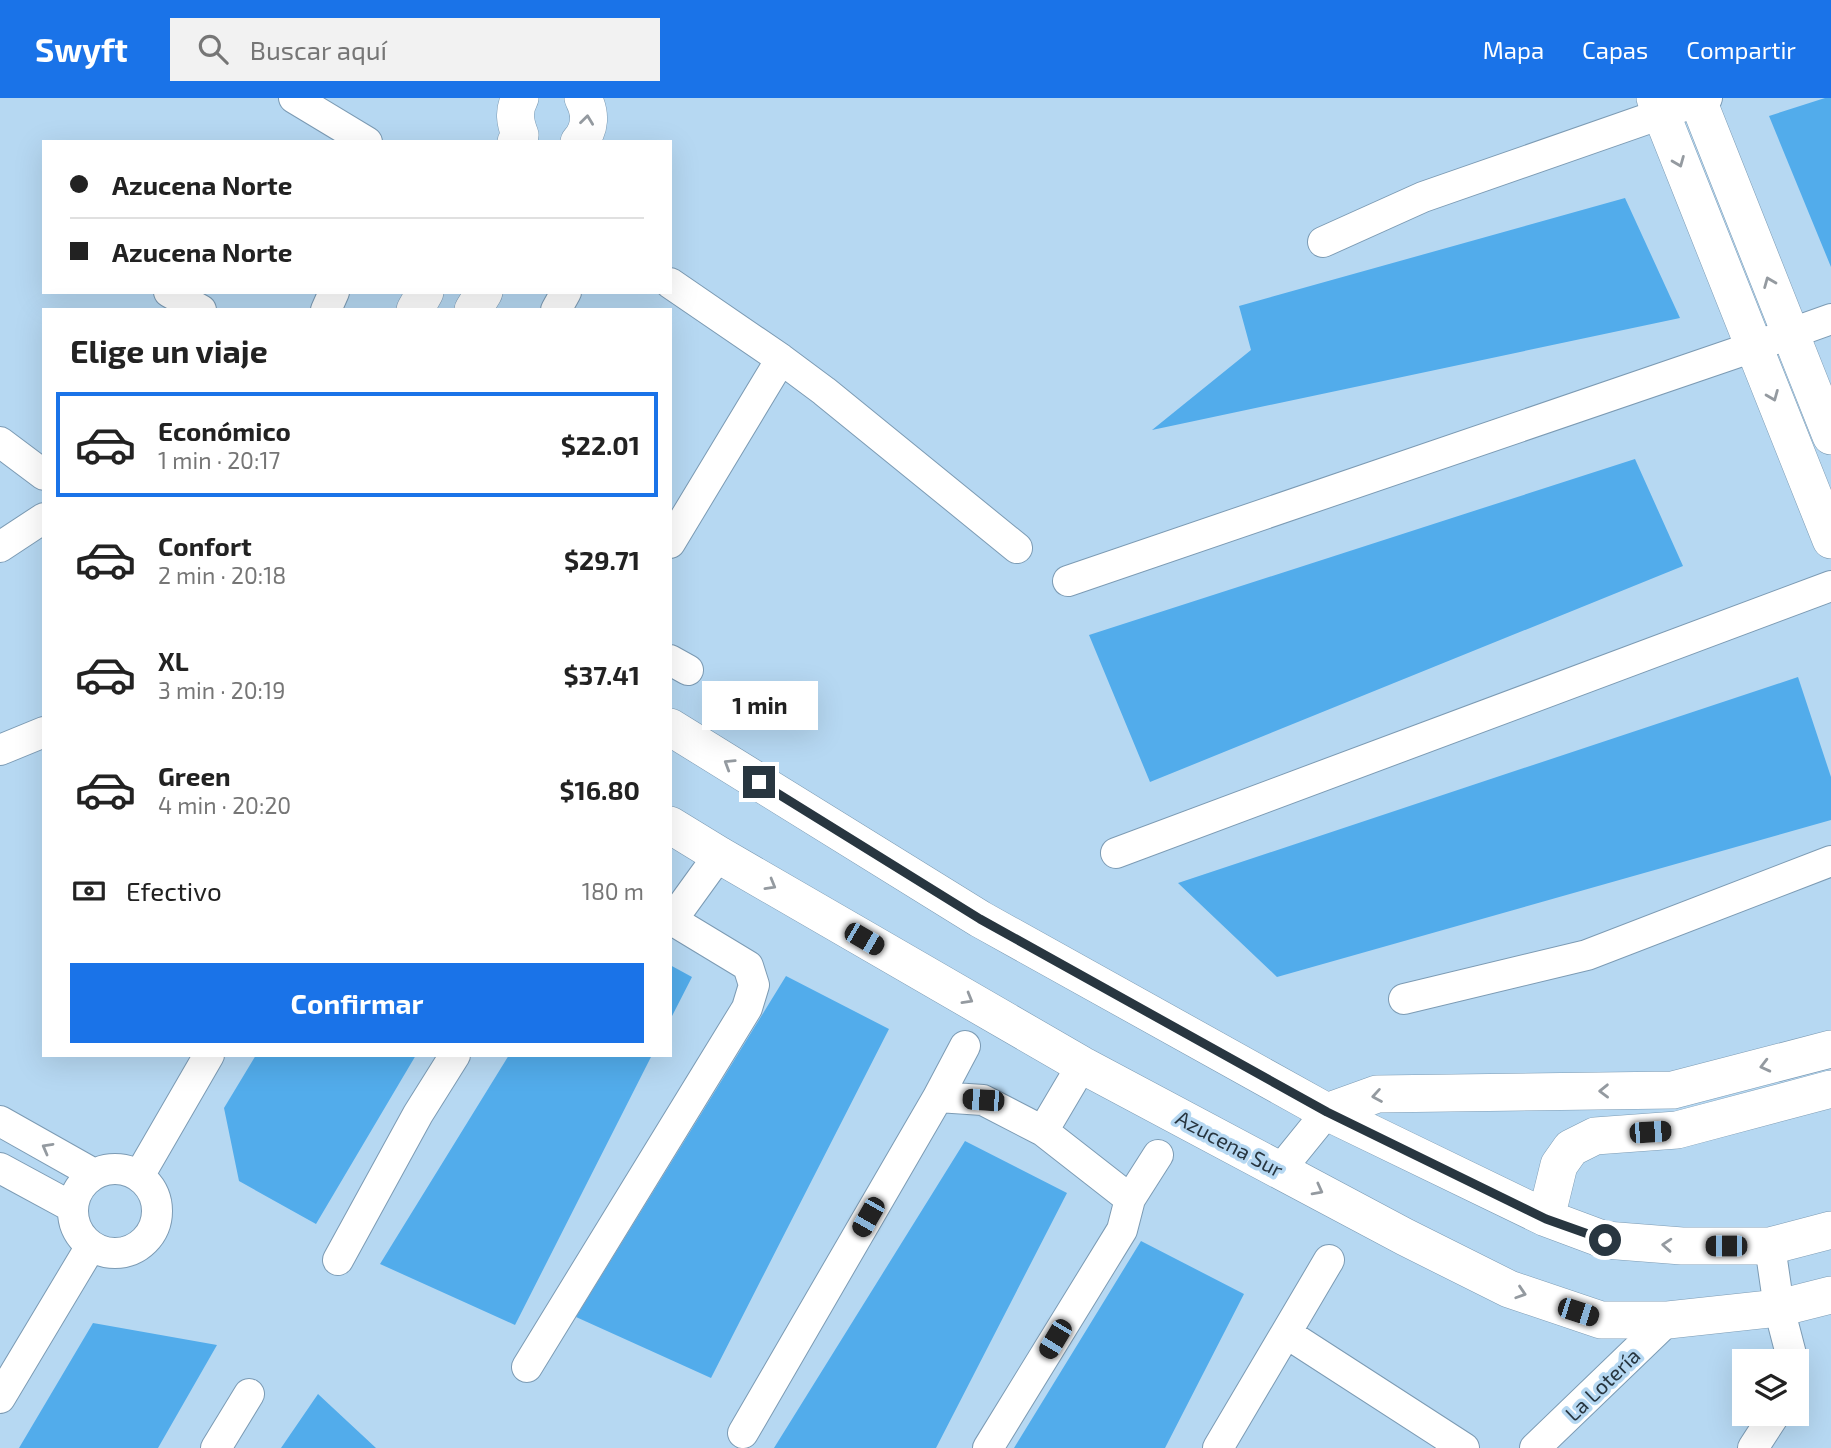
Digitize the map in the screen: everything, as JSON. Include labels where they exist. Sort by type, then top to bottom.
[{"type":"street","points":[[295,98],[364,140]]},
{"type":"street","points":[[520,98],[516,104],[515,120],[520,139]]},
{"type":"street","points":[[581,140],[589,122],[588,107],[583,98]]},
{"type":"street","points":[[1324,242],[1423,197],[1657,106],[1700,99],[1831,436]]},
{"type":"street","points":[[1657,106],[1831,540]]},
{"type":"street","points":[[672,284],[824,391],[1017,548]]},
{"type":"street","points":[[173,294],[197,308]]},
{"type":"street","points":[[1068,581],[1831,319]]},
{"type":"street","points":[[672,540],[780,359]]},
{"type":"street","points":[[0,442],[42,474]]},
{"type":"street","points":[[0,547],[42,519]]},
{"type":"street","points":[[1116,853],[1831,586]]},
{"type":"street","points":[[672,728],[980,919],[1327,1112],[1546,1219],[1605,1240],[1682,1246],[1770,1246],[1831,1230]]},
{"type":"street","points":[[0,750],[42,733]]},
{"type":"street","name":"Azucena Sur","points":[[672,826],[1082,1065],[1405,1237],[1509,1289],[1601,1320],[1668,1320],[1779,1308],[1831,1294]]},
{"type":"street","points":[[672,919],[719,855]]},
{"type":"street","points":[[1404,999],[1587,955],[1831,861]]},
{"type":"street","points":[[527,1367],[747,1008],[754,985],[748,966],[672,921]]},
{"type":"street","points":[[743,1433],[965,1046]]},
{"type":"street","points":[[1280,1170],[1327,1112],[1377,1094],[1672,1090],[1831,1049]]},
{"type":"street","points":[[139,1176],[208,1057]]},
{"type":"street","points":[[338,1260],[418,1114],[454,1057]]},
{"type":"street","points":[[1042,1131],[1082,1065]]},
{"type":"street","points":[[1546,1219],[1559,1165],[1571,1148],[1595,1136],[1677,1130],[1831,1089]]},
{"type":"street","points":[[938,1097],[983,1100],[1042,1131],[1130,1199]]},
{"type":"street","points":[[0,1121],[94,1174]]},
{"type":"street","points":[[988,1448],[1122,1230],[1130,1199],[1158,1155]]},
{"type":"street","points":[[0,1168],[72,1207]]},
{"type":"street","points":[[109,1169],[125,1170],[139,1176],[154,1193],[158,1215],[150,1235],[134,1250],[112,1254],[91,1245],[76,1229],[72,1207],[80,1188],[94,1174],[109,1169]]},
{"type":"street","points":[[0,1398],[91,1245]]},
{"type":"street","points":[[1770,1246],[1779,1308],[1790,1349]]},
{"type":"street","points":[[1218,1448],[1329,1260]]},
{"type":"street","name":"La Lotería","points":[[1535,1448],[1668,1320]]},
{"type":"street","points":[[1286,1333],[1464,1448]]},
{"type":"street","points":[[216,1448],[249,1394]]},
{"type":"street","points":[[1753,1448],[1767,1426]]},
{"type":"building","points":[[1831,98],[1831,267],[1769,116]]},
{"type":"building","points":[[1625,198],[1680,318],[1152,430],[1251,350],[1239,306]]},
{"type":"building","points":[[1635,459],[1683,566],[1150,782],[1089,635]]},
{"type":"building","points":[[1798,677],[1831,777],[1831,820],[1277,977],[1178,883]]},
{"type":"building","points":[[672,966],[692,977],[672,1016]]},
{"type":"building","points":[[786,976],[889,1029],[711,1378],[576,1317]]},
{"type":"building","points":[[255,1057],[415,1057],[316,1224],[239,1181],[224,1108]]},
{"type":"building","points":[[508,1057],[651,1057],[515,1325],[380,1264]]},
{"type":"building","points":[[965,1141],[1067,1193],[936,1448],[774,1448]]},
{"type":"building","points":[[1141,1241],[1244,1294],[1165,1448],[1014,1448]]},
{"type":"building","points":[[93,1323],[217,1345],[158,1448],[19,1448]]},
{"type":"building","points":[[318,1394],[376,1448],[281,1448]]},
{"type":"route","points":[[759,782],[980,919],[1327,1112],[1546,1219],[1605,1240]]}]
